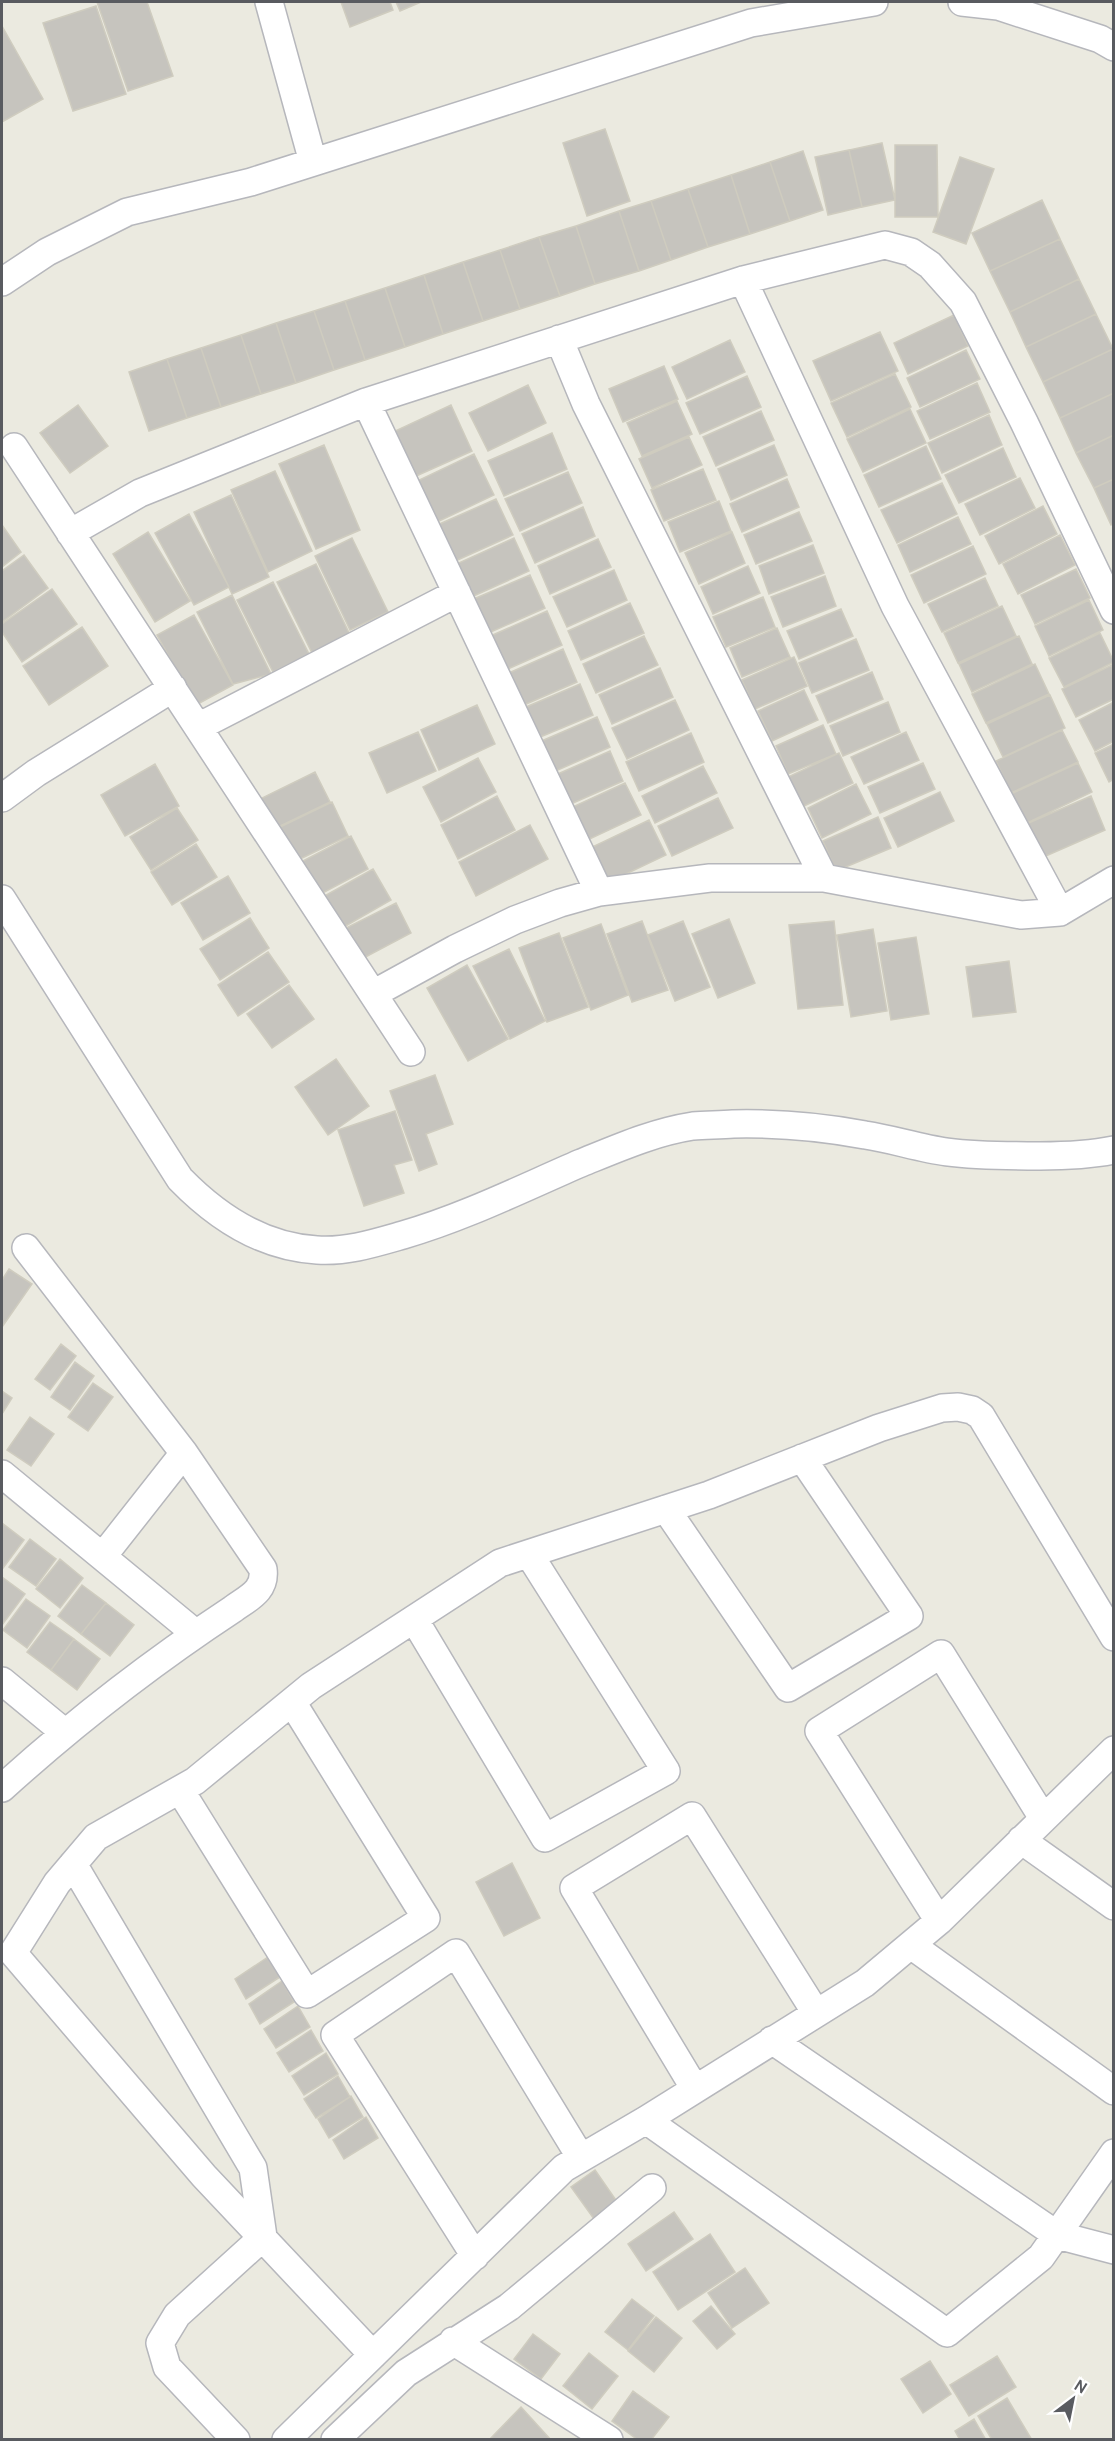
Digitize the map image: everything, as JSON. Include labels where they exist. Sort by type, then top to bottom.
[{"type":"street","points":[[269,2],[313,162]]},
{"type":"street","points":[[2,282],[47,252],[128,212],[251,182],[751,23],[873,2]]},
{"type":"street","points":[[962,2],[998,6],[1100,39],[1113,47]]},
{"type":"street","points":[[70,533],[140,494],[366,402],[743,280],[885,245],[911,252],[930,265],[963,302],[1024,422],[1113,610]]},
{"type":"street","points":[[743,280],[896,606],[1060,912]]},
{"type":"street","points":[[559,339],[586,404],[824,878]]},
{"type":"street","points":[[366,402],[600,892]]},
{"type":"street","points":[[14,447],[411,1052]]},
{"type":"street","points":[[198,727],[457,593]]},
{"type":"street","points":[[2,798],[36,773],[173,688]]},
{"type":"street","points":[[373,994],[514,920],[560,903],[600,892],[710,878],[824,878],[1021,915],[1060,912],[1113,880]]},
{"type":"street","points":[[2,899],[180,1179],[201,1201],[223,1217],[251,1233],[280,1243],[316,1250],[350,1249],[390,1239],[432,1227],[625,1145],[694,1126],[771,1124],[793,1126],[864,1134],[945,1152],[977,1155],[1064,1155],[1113,1149]]},
{"type":"street","points":[[2,1788],[64,1732],[195,1634],[259,1591],[264,1578],[263,1569],[184,1454],[26,1248]]},
{"type":"street","points":[[373,2355],[204,2176],[13,1953],[57,1883],[96,1837],[195,1781],[311,1686],[500,1563],[709,1495],[879,1428],[942,1408],[958,1407],[972,1410],[981,1416],[1113,1637]]},
{"type":"street","points":[[104,1557],[184,1454]]},
{"type":"street","points":[[666,1509],[788,1688],[909,1616],[802,1458]]},
{"type":"street","points":[[2,1474],[195,1634]]},
{"type":"street","points":[[414,1619],[545,1838],[666,1771],[529,1554]]},
{"type":"street","points":[[939,1921],[819,1731],[941,1654],[1043,1818]]},
{"type":"street","points":[[2,1681],[64,1732]]},
{"type":"street","points":[[180,1790],[308,1994],[426,1918],[292,1702]]},
{"type":"street","points":[[286,2439],[564,2168],[646,2120],[865,1983],[939,1921],[1113,1750]]},
{"type":"street","points":[[695,2089],[574,1888],[692,1816],[816,2013]]},
{"type":"street","points":[[1021,1840],[1113,1905]]},
{"type":"street","points":[[73,1864],[253,2168],[262,2237]]},
{"type":"street","points":[[911,1945],[1113,2091]]},
{"type":"street","points":[[475,2256],[335,2035],[456,1953],[581,2158]]},
{"type":"street","points":[[772,2040],[1057,2235],[1113,2250]]},
{"type":"street","points":[[646,2120],[947,2333],[1041,2257],[1113,2153]]},
{"type":"street","points":[[335,2439],[406,2373],[509,2307],[652,2188]]},
{"type":"street","points":[[236,2439],[167,2367],[160,2343],[177,2315],[262,2237]]},
{"type":"street","points":[[453,2341],[609,2439]]},
{"type":"building","points":[[97,2],[147,2],[173,76],[128,91]]},
{"type":"building","points":[[341,2],[390,2],[393,10],[350,27]]},
{"type":"building","points":[[396,2],[421,2],[400,11]]},
{"type":"building","points":[[96,6],[126,94],[73,111],[43,23]]},
{"type":"building","points":[[2,26],[43,99],[2,122]]},
{"type":"building","points":[[605,129],[630,201],[587,216],[563,143]]},
{"type":"building","points":[[882,143],[895,200],[862,207],[849,150]]},
{"type":"building","points":[[895,145],[937,145],[938,217],[895,217]]},
{"type":"building","points":[[849,150],[862,207],[828,215],[815,157]]},
{"type":"building","points":[[803,151],[823,210],[790,221],[770,162]]},
{"type":"building","points":[[960,157],[994,169],[966,244],[933,232]]},
{"type":"building","points":[[770,162],[790,221],[750,234],[731,175]]},
{"type":"building","points":[[731,175],[750,234],[708,247],[688,189]]},
{"type":"building","points":[[688,189],[708,247],[671,260],[651,201]]},
{"type":"building","points":[[1042,200],[1060,239],[990,271],[972,233]]},
{"type":"building","points":[[651,201],[671,260],[639,271],[619,211]]},
{"type":"building","points":[[619,211],[639,271],[595,284],[576,226]]},
{"type":"building","points":[[576,226],[595,284],[560,296],[539,237]]},
{"type":"building","points":[[539,237],[560,296],[520,309],[500,250]]},
{"type":"building","points":[[1060,239],[1079,279],[1010,312],[990,271]]},
{"type":"building","points":[[500,250],[520,309],[483,321],[463,262]]},
{"type":"building","points":[[463,262],[483,321],[443,334],[424,275]]},
{"type":"building","points":[[424,275],[443,334],[405,347],[385,288]]},
{"type":"building","points":[[1079,279],[1096,314],[1026,347],[1010,312]]},
{"type":"building","points":[[385,288],[405,347],[365,360],[345,301]]},
{"type":"building","points":[[345,301],[365,360],[334,370],[314,311]]},
{"type":"building","points":[[314,311],[334,370],[296,383],[276,323]]},
{"type":"building","points":[[1096,314],[1113,349],[1043,382],[1026,347]]},
{"type":"building","points":[[954,315],[968,346],[908,374],[894,343]]},
{"type":"building","points":[[276,323],[296,383],[261,394],[241,335]]},
{"type":"building","points":[[880,332],[898,371],[831,401],[813,361]]},
{"type":"building","points":[[241,335],[261,394],[221,407],[201,348]]},
{"type":"building","points":[[730,340],[745,372],[687,399],[672,367]]},
{"type":"building","points":[[201,348],[221,407],[187,418],[167,359]]},
{"type":"building","points":[[1113,349],[1114,393],[1060,418],[1043,382]]},
{"type":"building","points":[[966,350],[980,379],[920,407],[907,378]]},
{"type":"building","points":[[167,359],[187,418],[149,431],[129,372]]},
{"type":"building","points":[[664,366],[678,399],[623,422],[609,389]]},
{"type":"building","points":[[895,374],[911,407],[847,437],[831,403]]},
{"type":"building","points":[[747,376],[761,407],[700,434],[686,403]]},
{"type":"building","points":[[977,383],[990,412],[930,439],[917,411]]},
{"type":"building","points":[[528,385],[546,423],[488,451],[469,413]]},
{"type":"building","points":[[1114,393],[1114,435],[1076,453],[1060,418]]},
{"type":"building","points":[[677,401],[692,434],[642,456],[627,423]]},
{"type":"building","points":[[78,405],[108,446],[70,473],[40,433]]},
{"type":"building","points":[[451,405],[472,451],[414,477],[393,432]]},
{"type":"building","points":[[910,409],[926,443],[863,472],[847,439]]},
{"type":"building","points":[[761,411],[774,440],[716,466],[703,437]]},
{"type":"building","points":[[989,415],[1002,445],[942,473],[928,443]]},
{"type":"building","points":[[552,433],[567,469],[504,496],[488,461]]},
{"type":"building","points":[[1114,435],[1114,479],[1094,488],[1076,453]]},
{"type":"building","points":[[689,437],[702,465],[652,488],[639,459]]},
{"type":"building","points":[[324,445],[360,530],[316,549],[279,464]]},
{"type":"building","points":[[774,445],[787,475],[731,500],[718,469]]},
{"type":"building","points":[[926,446],[941,479],[879,507],[864,475]]},
{"type":"building","points":[[1003,448],[1016,477],[959,503],[945,475]]},
{"type":"building","points":[[474,454],[494,495],[435,523],[415,482]]},
{"type":"building","points":[[703,469],[716,500],[664,521],[651,490]]},
{"type":"building","points":[[275,471],[312,551],[268,572],[231,490]]},
{"type":"building","points":[[568,472],[582,503],[520,531],[505,499]]},
{"type":"building","points":[[1020,478],[1035,508],[980,535],[965,504]]},
{"type":"building","points":[[787,479],[799,507],[742,532],[730,504]]},
{"type":"building","points":[[1114,479],[1114,523],[1111,525],[1094,488]]},
{"type":"building","points":[[942,483],[957,514],[897,543],[881,510]]},
{"type":"building","points":[[231,495],[269,577],[232,594],[194,512]]},
{"type":"building","points":[[496,499],[513,535],[451,563],[435,526]]},
{"type":"building","points":[[719,501],[731,531],[680,552],[668,522]]},
{"type":"building","points":[[1043,506],[1057,534],[999,564],[985,536]]},
{"type":"building","points":[[583,507],[595,536],[535,563],[522,534]]},
{"type":"building","points":[[799,512],[812,541],[756,564],[744,535]]},
{"type":"building","points":[[189,514],[229,587],[194,605],[155,533]]},
{"type":"building","points":[[958,517],[971,544],[910,572],[898,545]]},
{"type":"building","points":[[2,525],[21,552],[2,567]]},
{"type":"building","points":[[148,532],[190,601],[155,622],[113,554]]},
{"type":"building","points":[[732,532],[745,563],[699,584],[685,553]]},
{"type":"building","points":[[1060,535],[1075,565],[1018,594],[1003,564]]},
{"type":"building","points":[[352,538],[388,612],[350,630],[315,556]]},
{"type":"building","points":[[514,538],[529,571],[467,599],[452,566]]},
{"type":"building","points":[[598,539],[611,567],[550,594],[538,566]]},
{"type":"building","points":[[813,545],[824,573],[769,594],[759,566]]},
{"type":"building","points":[[973,546],[986,574],[924,603],[911,575]]},
{"type":"building","points":[[24,555],[48,588],[2,622],[2,571]]},
{"type":"building","points":[[316,564],[350,635],[312,653],[277,582]]},
{"type":"building","points":[[748,566],[760,593],[713,614],[701,587]]},
{"type":"building","points":[[1076,569],[1090,598],[1035,624],[1021,595]]},
{"type":"building","points":[[614,570],[627,600],[567,627],[553,597]]},
{"type":"building","points":[[530,575],[545,608],[484,635],[469,601]]},
{"type":"building","points":[[825,576],[836,606],[783,627],[771,597]]},
{"type":"building","points":[[985,578],[998,606],[942,632],[928,604]]},
{"type":"building","points":[[273,582],[309,654],[273,672],[237,600]]},
{"type":"building","points":[[52,589],[77,624],[22,662],[2,632],[2,624]]},
{"type":"building","points":[[232,595],[271,674],[233,684],[197,612]]},
{"type":"building","points":[[763,597],[775,627],[726,647],[713,617]]},
{"type":"building","points":[[1089,600],[1103,630],[1049,656],[1035,626]]},
{"type":"building","points":[[630,603],[644,633],[581,660],[568,631]]},
{"type":"building","points":[[1002,606],[1016,636],[958,663],[944,633]]},
{"type":"building","points":[[841,609],[853,636],[799,659],[787,631]]},
{"type":"building","points":[[547,611],[562,645],[501,672],[486,638]]},
{"type":"building","points":[[194,615],[233,685],[196,705],[157,635]]},
{"type":"building","points":[[82,627],[108,666],[49,705],[23,666]]},
{"type":"building","points":[[777,628],[790,657],[742,677],[730,648]]},
{"type":"building","points":[[1100,633],[1114,662],[1064,687],[1049,658]]},
{"type":"building","points":[[644,636],[658,665],[596,693],[583,664]]},
{"type":"building","points":[[1019,636],[1032,664],[972,692],[959,664]]},
{"type":"building","points":[[856,639],[869,670],[812,693],[799,663]]},
{"type":"building","points":[[563,649],[577,682],[517,708],[502,676]]},
{"type":"building","points":[[794,657],[807,686],[755,709],[742,680]]},
{"type":"building","points":[[1035,664],[1049,694],[986,723],[972,694]]},
{"type":"building","points":[[1112,665],[1114,699],[1076,717],[1062,689]]},
{"type":"building","points":[[660,668],[673,697],[612,724],[599,695]]},
{"type":"building","points":[[872,672],[883,699],[828,723],[816,696]]},
{"type":"building","points":[[580,684],[593,715],[533,740],[519,710]]},
{"type":"building","points":[[804,690],[818,720],[772,741],[758,711]]},
{"type":"building","points":[[1050,695],[1065,728],[1003,757],[987,724]]},
{"type":"building","points":[[675,700],[689,730],[627,759],[612,728]]},
{"type":"building","points":[[888,702],[900,732],[843,756],[830,726]]},
{"type":"building","points":[[1114,702],[1114,741],[1095,751],[1079,720]]},
{"type":"building","points":[[477,705],[495,744],[439,770],[421,730]]},
{"type":"building","points":[[597,717],[610,747],[551,773],[537,743]]},
{"type":"building","points":[[823,725],[836,754],[788,774],[776,746]]},
{"type":"building","points":[[1062,730],[1078,762],[1011,793],[996,761]]},
{"type":"building","points":[[418,732],[436,771],[387,793],[369,753]]},
{"type":"building","points":[[906,732],[919,760],[864,784],[851,757]]},
{"type":"building","points":[[691,733],[704,762],[639,791],[626,762]]},
{"type":"building","points":[[1114,744],[1114,779],[1109,782],[1095,753]]},
{"type":"building","points":[[610,751],[623,781],[564,807],[551,777]]},
{"type":"building","points":[[839,753],[853,783],[802,807],[788,777]]},
{"type":"building","points":[[478,758],[496,792],[441,822],[423,787]]},
{"type":"building","points":[[923,763],[935,789],[880,813],[868,787]]},
{"type":"building","points":[[1078,763],[1092,792],[1025,824],[1011,794]]},
{"type":"building","points":[[155,764],[179,806],[125,836],[101,795]]},
{"type":"building","points":[[703,766],[717,793],[655,823],[642,796]]},
{"type":"building","points":[[315,772],[330,802],[274,829],[260,799]]},
{"type":"building","points":[[625,783],[641,815],[581,843],[566,810]]},
{"type":"building","points":[[856,784],[871,814],[822,838],[808,808]]},
{"type":"building","points":[[940,792],[954,821],[898,847],[884,818]]},
{"type":"building","points":[[497,796],[515,830],[458,859],[441,825]]},
{"type":"building","points":[[1091,796],[1105,830],[1039,859],[1024,825]]},
{"type":"building","points":[[718,798],[733,828],[672,856],[658,826]]},
{"type":"building","points":[[332,802],[348,836],[294,862],[278,828]]},
{"type":"building","points":[[177,808],[198,840],[151,870],[130,837]]},
{"type":"building","points":[[878,817],[891,848],[836,871],[823,841]]},
{"type":"building","points":[[649,820],[666,855],[605,884],[588,849]]},
{"type":"building","points":[[530,825],[548,859],[476,896],[459,862]]},
{"type":"building","points":[[351,836],[368,869],[315,897],[297,864]]},
{"type":"building","points":[[196,844],[217,877],[172,905],[151,872]]},
{"type":"building","points":[[373,869],[391,900],[337,931],[319,899]]},
{"type":"building","points":[[228,876],[250,913],[203,940],[181,903]]},
{"type":"building","points":[[396,903],[411,933],[358,961],[342,930]]},
{"type":"building","points":[[250,918],[269,948],[220,980],[200,949]]},
{"type":"building","points":[[729,919],[755,983],[718,998],[692,934]]},
{"type":"building","points":[[642,921],[668,990],[632,1002],[607,934]]},
{"type":"building","points":[[683,921],[710,987],[675,1001],[648,935]]},
{"type":"building","points":[[834,921],[843,1005],[798,1009],[789,925]]},
{"type":"building","points":[[601,924],[628,995],[591,1010],[563,938]]},
{"type":"building","points":[[873,929],[887,1011],[851,1017],[837,935]]},
{"type":"building","points":[[559,933],[588,1007],[547,1022],[519,948]]},
{"type":"building","points":[[916,937],[929,1014],[891,1020],[878,943]]},
{"type":"building","points":[[509,949],[545,1021],[510,1039],[473,966]]},
{"type":"building","points":[[268,952],[289,982],[238,1016],[218,985]]},
{"type":"building","points":[[1009,961],[1016,1012],[973,1017],[966,967]]},
{"type":"building","points":[[467,965],[508,1039],[468,1061],[427,988]]},
{"type":"building","points":[[289,985],[314,1019],[272,1048],[247,1014]]},
{"type":"building","points":[[336,1059],[369,1106],[328,1135],[295,1087]]},
{"type":"building","points":[[435,1075],[453,1124],[426,1134],[437,1164],[419,1171],[390,1091]]},
{"type":"building","points":[[395,1111],[412,1160],[394,1165],[404,1193],[364,1206],[338,1130]]},
{"type":"building","points":[[9,1269],[32,1284],[2,1327],[2,1280]]},
{"type":"building","points":[[61,1344],[76,1356],[50,1390],[35,1379]]},
{"type":"building","points":[[75,1362],[94,1376],[70,1410],[51,1397]]},
{"type":"building","points":[[93,1383],[113,1397],[88,1431],[68,1417]]},
{"type":"building","points":[[2,1391],[12,1398],[2,1414]]},
{"type":"building","points":[[30,1417],[54,1434],[31,1466],[7,1450]]},
{"type":"building","points":[[2,1523],[24,1540],[3,1568],[2,1567]]},
{"type":"building","points":[[30,1539],[56,1559],[36,1586],[9,1567]]},
{"type":"building","points":[[60,1559],[83,1578],[60,1608],[36,1589]]},
{"type":"building","points":[[2,1577],[25,1594],[2,1625]]},
{"type":"building","points":[[82,1585],[106,1603],[81,1634],[58,1616]]},
{"type":"building","points":[[26,1599],[50,1616],[27,1648],[3,1630]]},
{"type":"building","points":[[106,1603],[134,1625],[110,1656],[81,1634]]},
{"type":"building","points":[[50,1622],[74,1639],[51,1670],[27,1652]]},
{"type":"building","points":[[74,1639],[100,1659],[77,1690],[51,1670]]},
{"type":"building","points":[[512,1863],[540,1918],[504,1936],[476,1882]]},
{"type":"building","points":[[268,1957],[280,1977],[246,1999],[235,1979]]},
{"type":"building","points":[[282,1981],[294,2002],[260,2024],[249,2004]]},
{"type":"building","points":[[298,2006],[310,2027],[276,2048],[264,2029]]},
{"type":"building","points":[[311,2030],[323,2051],[289,2072],[277,2053]]},
{"type":"building","points":[[326,2053],[338,2074],[304,2095],[292,2076]]},
{"type":"building","points":[[338,2076],[350,2097],[316,2118],[304,2099]]},
{"type":"building","points":[[351,2096],[363,2117],[329,2138],[318,2119]]},
{"type":"building","points":[[366,2117],[378,2138],[344,2159],[333,2140]]},
{"type":"building","points":[[595,2170],[618,2203],[594,2219],[571,2187]]},
{"type":"building","points":[[674,2212],[693,2239],[646,2271],[628,2244]]},
{"type":"building","points":[[710,2234],[735,2272],[678,2310],[653,2272]]},
{"type":"building","points":[[745,2268],[769,2303],[732,2328],[708,2293]]},
{"type":"building","points":[[632,2299],[654,2316],[628,2350],[605,2332]]},
{"type":"building","points":[[711,2306],[735,2334],[717,2349],[693,2321]]},
{"type":"building","points":[[656,2317],[682,2338],[654,2372],[628,2351]]},
{"type":"building","points":[[533,2334],[560,2354],[541,2379],[514,2359]]},
{"type":"building","points":[[589,2353],[618,2376],[592,2409],[563,2386]]},
{"type":"building","points":[[997,2356],[1016,2387],[969,2416],[950,2385]]},
{"type":"building","points":[[930,2361],[951,2394],[923,2413],[901,2379]]},
{"type":"building","points":[[633,2391],[669,2417],[651,2440],[638,2440],[612,2421]]},
{"type":"building","points":[[1007,2398],[1032,2440],[992,2440],[978,2416]]},
{"type":"building","points":[[521,2407],[551,2440],[489,2440]]},
{"type":"building","points":[[974,2419],[986,2440],[960,2440],[955,2431]]}]
